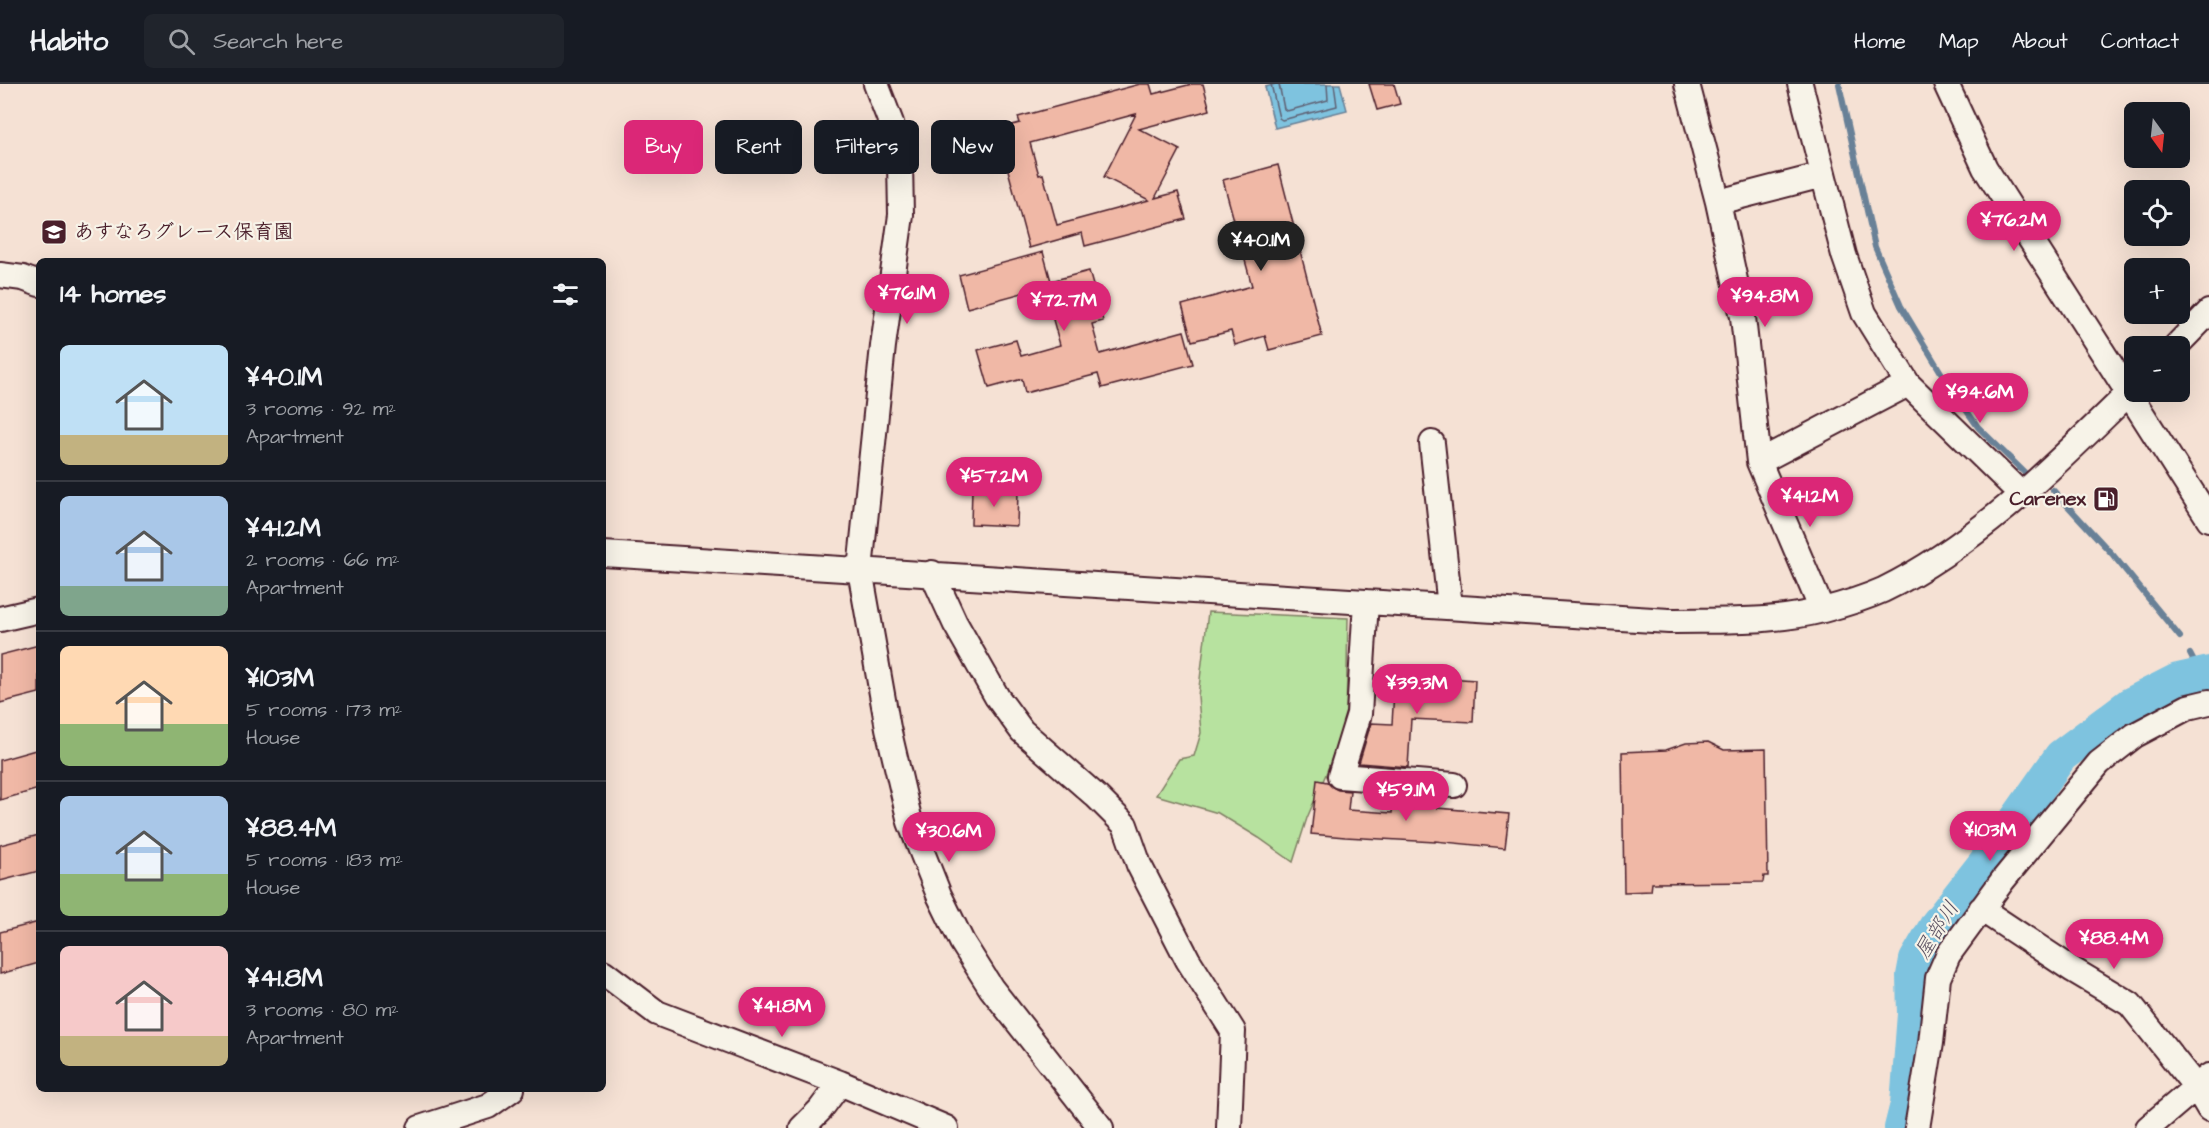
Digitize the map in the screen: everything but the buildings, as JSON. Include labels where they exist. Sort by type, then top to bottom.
[{"type":"street","points":[[876,84],[891,123],[900,162],[901,215],[883,346],[860,570],[888,728],[910,822],[939,895],[962,942],[991,988],[1101,1128]]},
{"type":"street","points":[[1688,84],[1718,202],[1743,317],[1760,462],[1822,610]]},
{"type":"street","points":[[1800,84],[1844,255],[1863,314],[1908,384],[2022,495]]},
{"type":"street","points":[[1946,84],[1986,168],[2124,378]]},
{"type":"street","points":[[1718,202],[1823,175]]},
{"type":"street","points":[[0,275],[22,278],[36,283]]},
{"type":"street","points":[[2186,336],[2209,312]]},
{"type":"street","points":[[1760,462],[1908,384]]},
{"type":"street","points":[[606,554],[1669,621],[1761,620],[1822,610],[1882,590],[1941,556],[2022,495],[2124,398]]},
{"type":"street","points":[[2139,402],[2209,519]]},
{"type":"street","points":[[1432,443],[1450,607]]},
{"type":"street","points":[[932,573],[955,623],[992,687],[1022,731],[1097,797],[1125,825],[1139,865],[1188,960],[1233,1031],[1229,1128]]},
{"type":"street","points":[[1366,602],[1359,714],[1340,777],[1454,785]]},
{"type":"street","points":[[0,619],[36,611]]},
{"type":"street","points":[[1917,1128],[1932,1043],[1938,978],[1948,955],[2003,880],[2099,763],[2135,735],[2188,707],[2209,702]]},
{"type":"street","points":[[1982,909],[2073,970],[2130,1004],[2202,1082],[2209,1109]]},
{"type":"street","points":[[606,974],[657,1012],[840,1083],[946,1128]]},
{"type":"street","points":[[2148,1128],[2202,1082]]},
{"type":"street","points":[[802,1128],[820,1110],[840,1083]]},
{"type":"street","points":[[420,1128],[488,1106],[509,1092]]},
{"type":"green space","points":[[1208,612],[1348,618],[1346,719],[1307,818],[1293,862],[1218,813],[1156,795],[1179,759],[1194,756],[1201,733],[1198,696]]},
{"type":"water","points":[[1276,84],[1340,84],[1347,110],[1275,128],[1265,87]]},
{"type":"waterway","points":[[1839,84],[1875,247],[1901,306],[1948,384],[1978,427],[2024,472]]},
{"type":"waterway","points":[[2053,490],[2113,555],[2180,637]]},
{"type":"waterway","points":[[2190,654],[2201,675]]},
{"type":"waterway","name":"屋部川","points":[[1901,1128],[1907,1104],[1914,1014],[1913,976],[1916,960],[1937,924],[1991,855],[2061,756],[2129,705],[2178,680],[2209,673]]},
{"type":"place","name":"あすなろグレース保育園","points":[[54,232]]},
{"type":"place","name":"Carenex","points":[[2106,499]]}]
